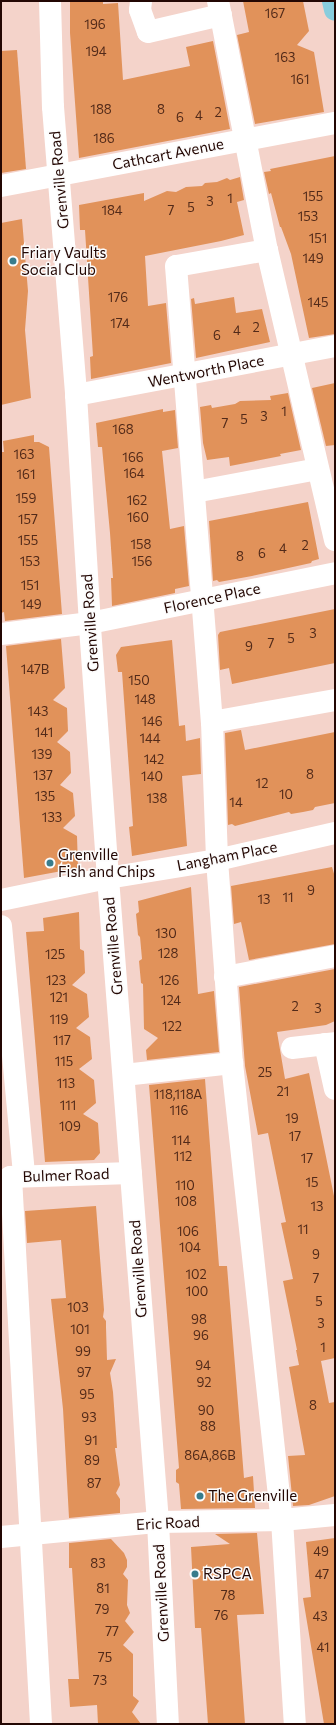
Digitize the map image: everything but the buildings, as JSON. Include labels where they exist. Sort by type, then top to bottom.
[{"type":"main road","points":[[333,1],[335,10]]},
{"type":"street","name":"Grenville Road","points":[[50,1],[49,37],[76,395],[108,878],[158,1522],[168,1724]]},
{"type":"street","points":[[141,1],[140,10],[148,32],[219,8],[267,250],[335,540]]},
{"type":"street","name":"Cathcart Avenue","points":[[1,186],[335,123]]},
{"type":"street","points":[[267,250],[176,266],[212,722],[216,860],[232,1063],[282,1520],[295,1724]]},
{"type":"street","name":"Wentworth Place","points":[[76,395],[184,376],[335,346]]},
{"type":"street","points":[[194,492],[318,469]]},
{"type":"street","name":"Florence Place","points":[[1,634],[90,623],[335,573]]},
{"type":"street","points":[[212,722],[335,700]]},
{"type":"street","name":"Langham Place","points":[[1,900],[108,878],[216,860],[335,833]]},
{"type":"street","points":[[1,926],[29,1534],[41,1724]]},
{"type":"street","points":[[225,977],[335,956]]},
{"type":"street","points":[[292,1048],[330,1044],[335,1089]]},
{"type":"street","points":[[124,1075],[232,1063]]},
{"type":"street","name":"Bulmer Road","points":[[12,1177],[130,1173]]},
{"type":"street","name":"Eric Road","points":[[1,1537],[158,1522],[282,1520],[335,1516]]},
{"type":"place","name":"Friary Vaults Social Club","points":[[13,261]]},
{"type":"place","name":"Grenville Fish and Chips","points":[[50,863]]},
{"type":"place","name":"The Grenville","points":[[200,1496]]},
{"type":"place","name":"RSPCA","points":[[195,1574]]}]
